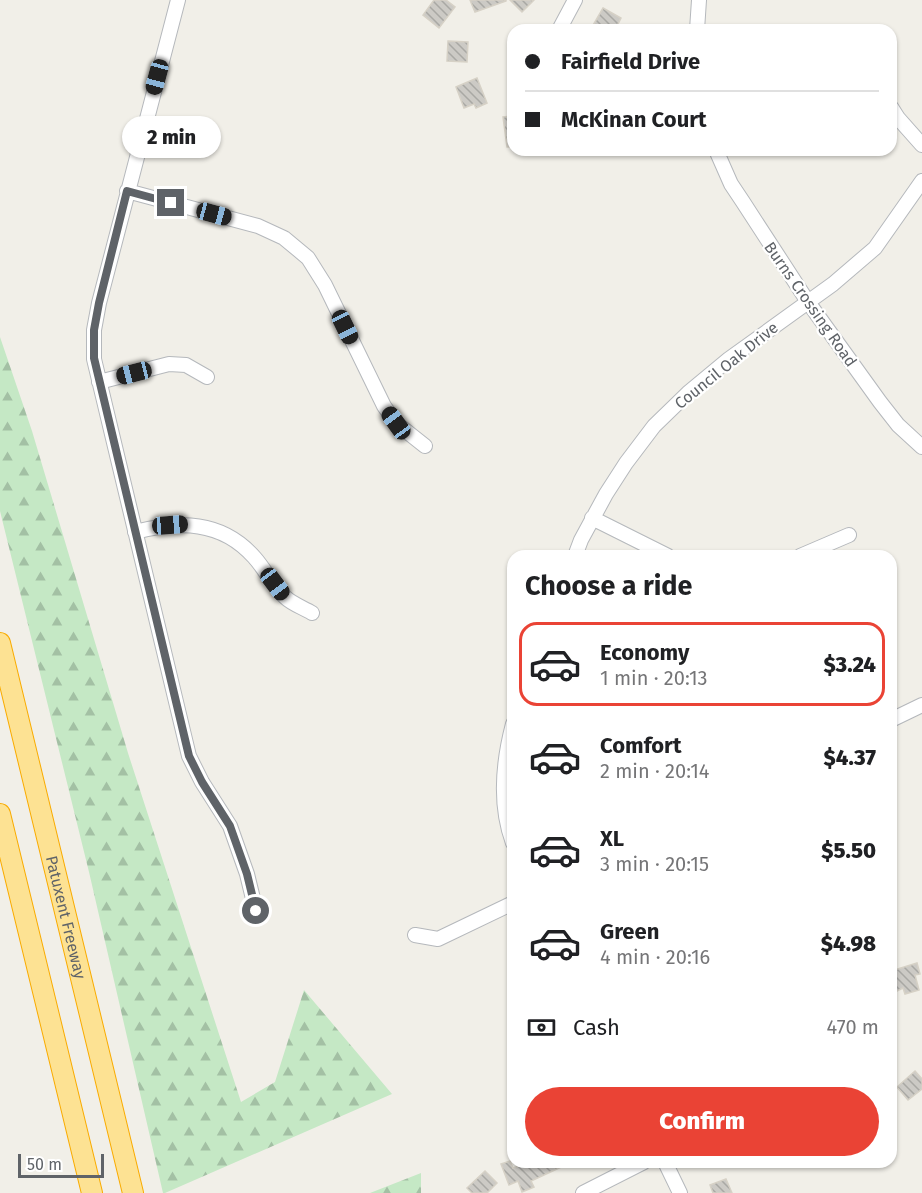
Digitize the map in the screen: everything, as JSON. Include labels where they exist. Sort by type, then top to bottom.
[{"type":"highway","name":"Patuxent Freeway","points":[[0,643],[133,1193]]},
{"type":"highway","points":[[0,814],[92,1193]]},
{"type":"street","points":[[178,0],[99,303],[94,330],[94,358],[189,756],[202,782],[230,826],[247,874],[256,911]]},
{"type":"street","points":[[563,24],[575,0]]},
{"type":"street","points":[[697,24],[699,0]]},
{"type":"street","points":[[897,116],[922,145]]},
{"type":"street","name":"Burns Crossing Road","points":[[719,156],[743,202],[808,302],[898,425],[922,447]]},
{"type":"street","name":"Council Oak Drive","points":[[577,550],[592,518],[626,463],[654,426],[688,393],[729,359],[833,284],[875,248],[922,181]]},
{"type":"street","points":[[127,191],[258,226],[284,238],[308,258],[325,285],[384,406],[396,423],[425,446]]},
{"type":"street","points":[[99,382],[169,364],[186,365],[207,377]]},
{"type":"street","points":[[592,518],[656,550]]},
{"type":"street","points":[[135,532],[158,526],[183,524],[203,527],[222,534],[249,552],[285,598],[312,613]]},
{"type":"street","points":[[813,550],[849,534]]},
{"type":"street","points":[[897,717],[922,705]]},
{"type":"street","points":[[507,750],[504,781],[507,818]]},
{"type":"street","points":[[414,934],[438,939],[507,906]]},
{"type":"street","points":[[583,1193],[632,1168]]},
{"type":"street","points":[[668,1168],[680,1193]]},
{"type":"green space","points":[[0,337],[32,431],[128,753],[241,1102],[275,1082],[304,990],[392,1094],[165,1193],[163,1193],[89,872],[0,511]]},
{"type":"green space","points":[[421,1173],[421,1193],[370,1193]]},
{"type":"building","points":[[434,0],[446,0],[455,7],[439,28],[423,15]]},
{"type":"building","points":[[470,0],[506,0],[506,1],[475,12]]},
{"type":"building","points":[[510,0],[534,0],[522,12]]},
{"type":"building","points":[[603,8],[621,18],[618,24],[594,24]]},
{"type":"building","points":[[448,41],[468,42],[467,62],[447,61]]},
{"type":"building","points":[[477,78],[487,103],[476,108],[474,104],[464,108],[456,87]]},
{"type":"building","points":[[503,117],[507,117],[507,147]]},
{"type":"building","points":[[917,963],[920,974],[915,975],[919,990],[905,994],[903,988],[897,991],[897,969]]},
{"type":"building","points":[[915,1071],[922,1079],[922,1089],[908,1100],[897,1087]]},
{"type":"building","points":[[507,1162],[507,1168],[559,1168],[531,1181],[534,1187],[522,1192],[518,1181],[509,1185],[501,1164]]},
{"type":"building","points":[[485,1171],[497,1183],[487,1193],[472,1193],[467,1188]]},
{"type":"building","points":[[726,1179],[732,1193],[713,1193],[710,1185]]},
{"type":"route","points":[[171,203],[127,191],[99,303],[94,330],[94,358],[189,756],[202,782],[230,826],[247,874],[256,911]]}]
